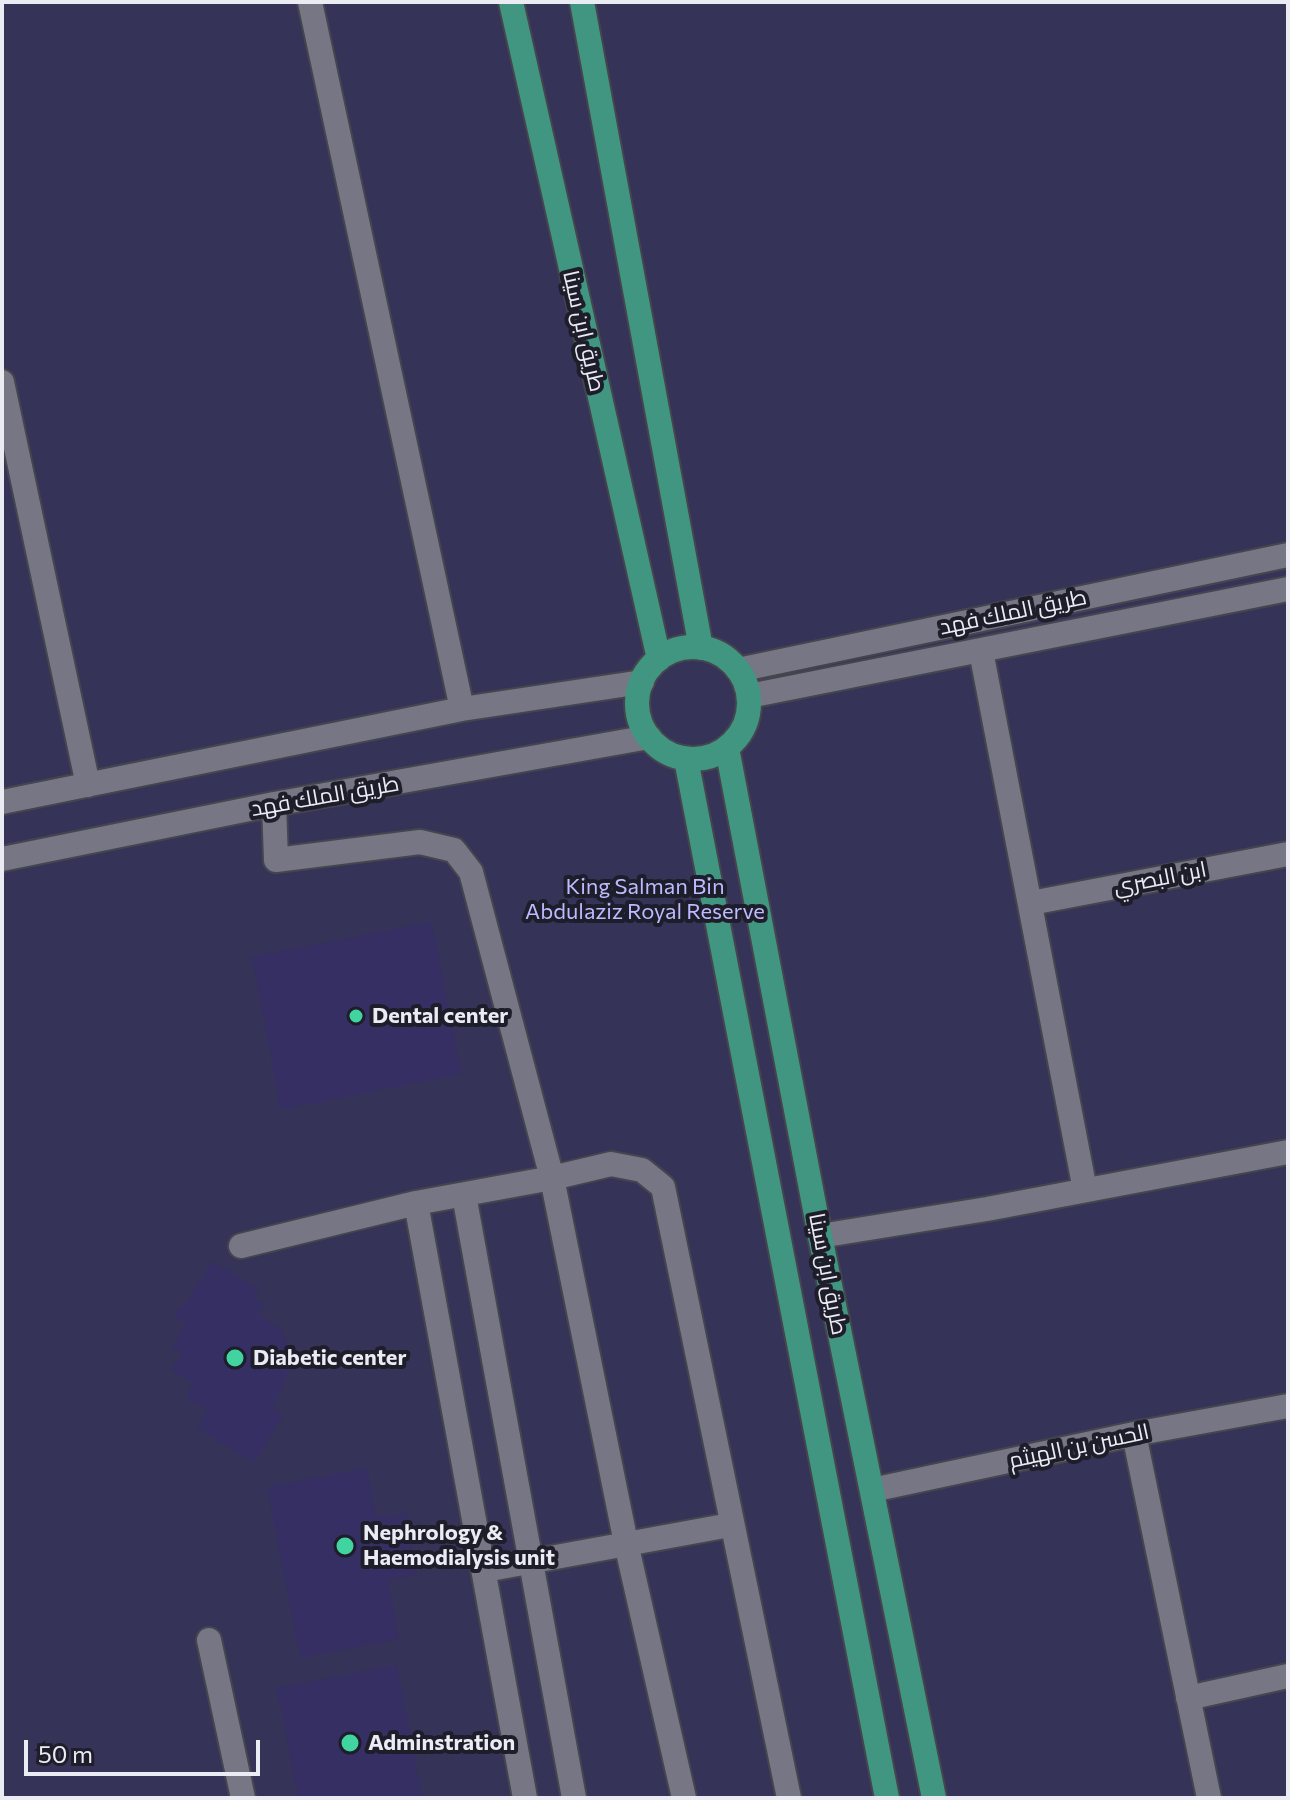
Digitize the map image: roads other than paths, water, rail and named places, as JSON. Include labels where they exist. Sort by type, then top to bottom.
[{"type":"main road","name":"طريق ابن سينا","points":[[511,2],[659,659]]},
{"type":"main road","points":[[582,2],[701,648]]},
{"type":"main road","points":[[686,648],[701,648],[715,652],[738,670],[749,696],[745,725],[727,748],[701,759],[686,759],[671,755],[649,737],[638,711],[642,682],[659,659],[686,648]]},
{"type":"main road","name":"طريق ابن سينا","points":[[727,748],[820,1236],[934,1798]]},
{"type":"main road","name":"طريق ابن سينا","points":[[686,759],[887,1798]]},
{"type":"street","points":[[310,2],[462,709]]},
{"type":"street","points":[[2,382],[88,785]]},
{"type":"street","name":"طريق الملك فهد","points":[[738,670],[1288,555]]},
{"type":"street","name":"طريق الملك فهد","points":[[749,696],[1288,589]]},
{"type":"street","points":[[981,651],[1085,1190]]},
{"type":"street","points":[[2,802],[462,709],[642,682]]},
{"type":"street","name":"طريق الملك فهد","points":[[2,859],[274,804],[649,737]]},
{"type":"street","points":[[274,804],[276,860],[420,842],[454,850],[471,872],[552,1178],[626,1543],[684,1798]]},
{"type":"street","name":"ابن البصري","points":[[1031,903],[1288,854]]},
{"type":"street","points":[[820,1236],[1288,1152]]},
{"type":"street","points":[[241,1246],[416,1203],[611,1164],[642,1170],[663,1187],[730,1525],[789,1798]]},
{"type":"street","points":[[464,1195],[574,1798]]},
{"type":"street","points":[[416,1203],[525,1798]]},
{"type":"street","name":"الحسن بن الهيثم","points":[[872,1490],[1134,1434],[1288,1406]]},
{"type":"street","points":[[1134,1434],[1209,1798]]},
{"type":"street","points":[[485,1570],[730,1525]]},
{"type":"street","points":[[209,1640],[243,1798]]},
{"type":"street","points":[[1188,1698],[1288,1676]]},
{"type":"place","name":"Dental center","points":[[356,1016]]},
{"type":"place","name":"Diabetic center","points":[[235,1358]]},
{"type":"place","name":"Nephrology & Haemodialysis unit","points":[[345,1546]]},
{"type":"place","name":"Adminstration","points":[[350,1743]]},
{"type":"park label","name":"King Salman Bin Abdulaziz Royal Reserve","points":[[645,900]]}]
